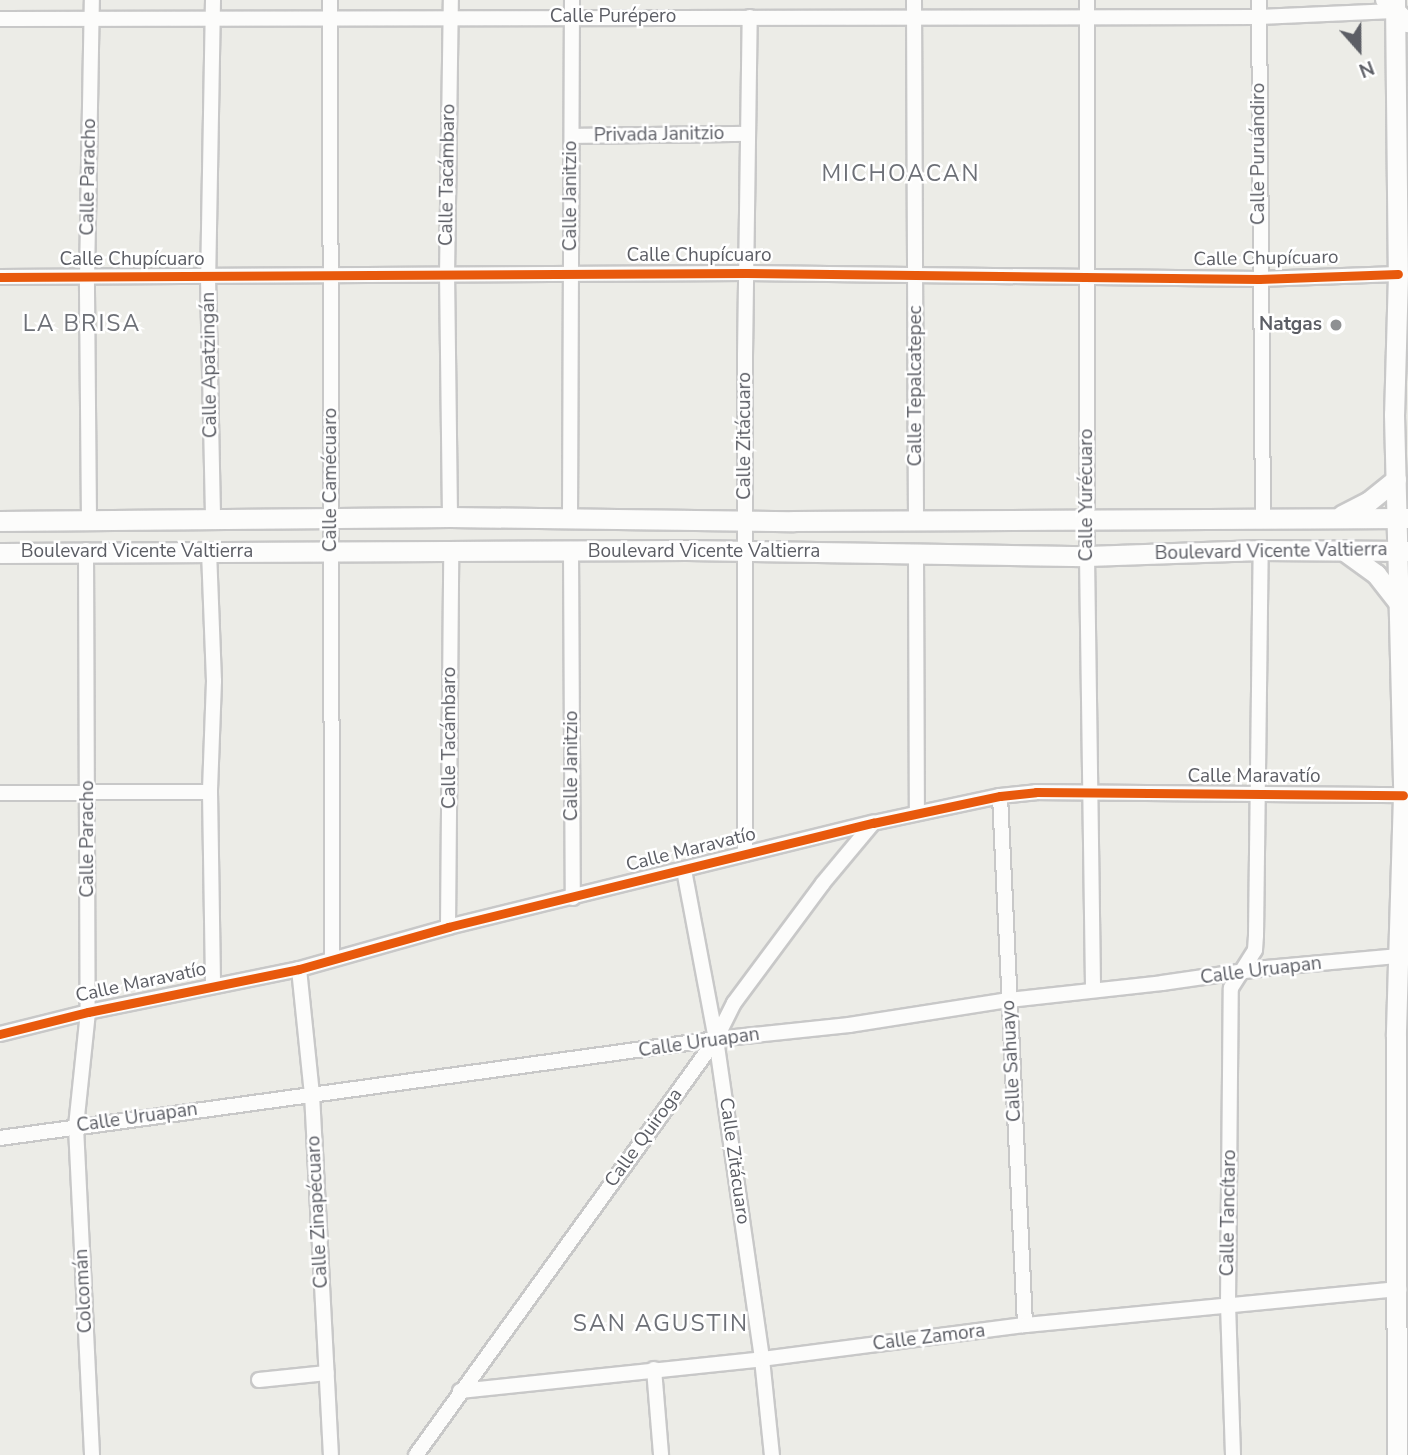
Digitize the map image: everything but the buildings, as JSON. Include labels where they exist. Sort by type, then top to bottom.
[{"type":"main road","points":[[1396,9],[1396,479],[1402,517],[1400,606],[1404,957],[1396,1036],[1399,1289],[1397,1455]]},
{"type":"main road","points":[[1322,519],[1339,516],[1368,502],[1396,479]]},
{"type":"main road","name":"Boulevard Vicente Valtierra","points":[[0,521],[450,517],[745,520],[1402,517]]},
{"type":"main road","name":"Boulevard Vicente Valtierra","points":[[0,552],[745,551],[1087,556],[1261,550],[1402,551]]},
{"type":"main road","points":[[1343,550],[1376,574],[1400,606]]},
{"type":"street","name":"Calle Paracho","points":[[89,522],[88,278],[92,0]]},
{"type":"street","name":"Calle Apatzingán","points":[[212,0],[208,277],[213,520]]},
{"type":"street","name":"Calle Camécuaro","points":[[330,0],[332,959]]},
{"type":"street","name":"Calle Tacámbaro","points":[[450,517],[447,276],[452,0]]},
{"type":"street","name":"Calle Janitzio","points":[[570,518],[572,0]]},
{"type":"street","name":"Calle Tepalcatepec","points":[[914,0],[916,520]]},
{"type":"street","name":"Calle Yurécuaro","points":[[1087,0],[1087,556],[1093,990]]},
{"type":"street","name":"Calle Puruándiro","points":[[1259,0],[1259,279],[1263,519]]},
{"type":"street","name":"Calle Purépero","points":[[0,19],[213,21],[330,18],[451,20],[572,16],[1088,15],[1259,18],[1396,9]]},
{"type":"street","name":"Calle Zitácuaro","points":[[745,854],[746,274],[750,17]]},
{"type":"street","name":"Privada Janitzio","points":[[572,136],[747,134]]},
{"type":"street","name":"Calle Chupícuaro","points":[[0,278],[915,274],[1259,279],[1398,274]]},
{"type":"street","name":"Calle Paracho","points":[[76,1127],[88,1012],[86,550]]},
{"type":"street","name":"Calle Tacámbaro","points":[[448,927],[451,550]]},
{"type":"street","points":[[1239,973],[1255,950],[1261,550]]},
{"type":"street","points":[[209,551],[214,681],[210,792],[213,985]]},
{"type":"street","name":"Calle Janitzio","points":[[571,551],[573,898]]},
{"type":"street","points":[[916,554],[916,813]]},
{"type":"street","points":[[0,793],[89,795],[210,792]]},
{"type":"street","name":"Calle Maravatío","points":[[0,1034],[88,1012],[299,969],[448,927],[873,823],[1000,796],[1036,792],[1090,795],[1403,795]]},
{"type":"street","name":"Calle Sahuayo","points":[[1000,796],[1025,1325]]},
{"type":"street","name":"Calle Quiroga","points":[[416,1455],[716,1039],[734,1003],[772,950],[873,823]]},
{"type":"street","name":"Calle Zitácuaro","points":[[684,870],[716,1039],[762,1359],[772,1455]]},
{"type":"street","name":"Calle Uruapan","points":[[0,1139],[716,1039],[849,1025],[1009,1000],[1404,957]]},
{"type":"street","name":"Calle Zinapécuaro","points":[[299,969],[312,1094],[331,1455]]},
{"type":"street","name":"Calle Tancítaro","points":[[1233,1455],[1228,1304],[1231,988],[1239,973]]},
{"type":"street","name":"Colcomán","points":[[76,1127],[92,1455]]},
{"type":"street","name":"Calle Zamora","points":[[460,1391],[762,1359],[1025,1325],[1399,1289]]},
{"type":"street","points":[[654,1369],[661,1455]]},
{"type":"street","points":[[259,1381],[327,1373]]},
{"type":"cycle path","points":[[0,277],[746,273],[1259,279],[1398,274]]},
{"type":"cycle path","points":[[0,1034],[88,1012],[299,969],[448,927],[873,823],[1000,796],[1036,792],[1403,795]]},
{"type":"place","name":"Natgas","points":[[1336,325]]},
{"type":"district","name":"MICHOACAN","points":[[901,174]]},
{"type":"district","name":"LA BRISA","points":[[82,324]]},
{"type":"district","name":"SAN AGUSTIN","points":[[661,1324]]}]
